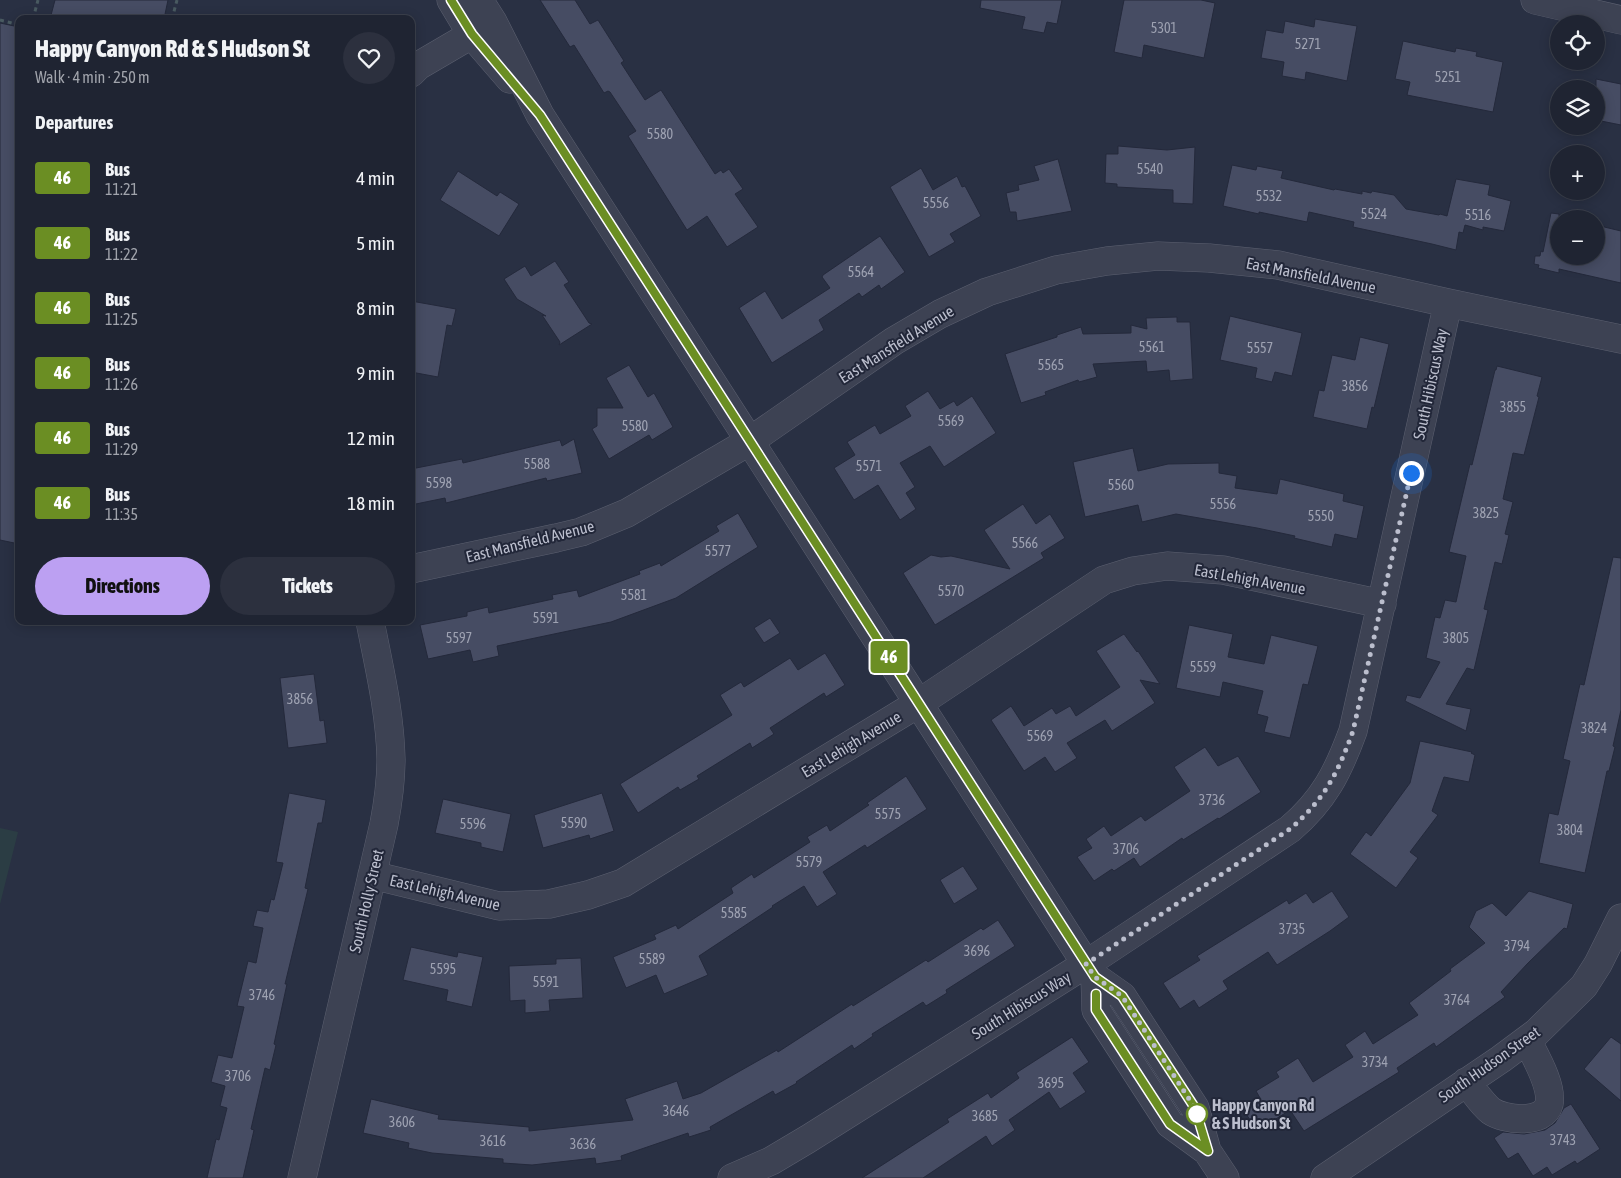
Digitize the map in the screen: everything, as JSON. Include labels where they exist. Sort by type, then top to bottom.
[{"type":"street","points":[[451,0],[482,19],[540,115],[1091,971],[1122,996],[1180,1084],[1195,1108],[1208,1151],[1225,1178]]},
{"type":"street","points":[[1535,0],[1621,20]]},
{"type":"street","points":[[415,69],[482,19]]},
{"type":"street","name":"East Mansfield Avenue","points":[[415,568],[581,532],[627,513],[750,441],[894,341],[940,314],[987,292],[1056,270],[1107,261],[1149,257],[1209,258],[1278,265],[1621,339]]},
{"type":"street","name":"South Hibiscus Way","points":[[732,1178],[771,1161],[1091,971],[1290,829],[1309,813],[1342,763],[1353,731],[1448,303]]},
{"type":"street","name":"East Lehigh Avenue","points":[[372,875],[499,906],[549,904],[588,895],[623,883],[919,703],[1104,580],[1133,571],[1167,566],[1223,570],[1382,604]]},
{"type":"street","name":"South Holly Street","points":[[302,1178],[384,824],[390,787],[389,722],[371,625]]},
{"type":"street","name":"South Hudson Street","points":[[1325,1178],[1501,1060],[1527,1040],[1584,986],[1598,964],[1621,918]]},
{"type":"street","points":[[1466,1082],[1492,1111],[1528,1120],[1542,1114],[1548,1106],[1549,1094],[1544,1075],[1527,1040]]},
{"type":"path","points":[[34,15],[38,0]]},
{"type":"path","points":[[173,15],[177,0]]},
{"type":"path","points":[[0,20],[15,24]]},
{"type":"shaded area","points":[[0,828],[18,832],[0,904]]},
{"type":"building","points":[[55,0],[168,0],[165,15],[51,15]]},
{"type":"building","points":[[540,0],[575,0],[590,24],[598,20],[624,61],[621,63],[645,100],[661,90],[715,174],[721,170],[723,173],[729,169],[743,189],[735,194],[758,227],[727,247],[707,216],[687,230],[628,136],[636,131],[610,92],[604,93],[574,45],[570,47]]},
{"type":"building","points":[[981,0],[1062,0],[1057,24],[1047,22],[1044,33],[1022,29],[1025,17],[980,8]]},
{"type":"building","points":[[1124,0],[1201,0],[1215,3],[1204,58],[1144,45],[1142,58],[1114,52]]},
{"type":"building","points":[[1315,19],[1357,26],[1347,81],[1306,72],[1305,80],[1282,76],[1284,62],[1261,58],[1266,30],[1283,33],[1285,21],[1314,27]]},
{"type":"building","points":[[0,23],[15,26],[15,543],[0,540]]},
{"type":"building","points":[[1403,41],[1455,52],[1456,48],[1477,52],[1476,56],[1503,62],[1493,112],[1407,95],[1410,82],[1395,79]]},
{"type":"building","points":[[1605,81],[1621,84],[1621,125],[1605,122]]},
{"type":"building","points":[[1118,146],[1167,150],[1195,147],[1193,204],[1173,203],[1173,190],[1117,187],[1117,184],[1105,183],[1106,154],[1118,154]]},
{"type":"building","points":[[1058,159],[1072,211],[1017,221],[1016,212],[1010,212],[1006,193],[1019,190],[1018,185],[1039,180],[1034,166]]},
{"type":"building","points":[[1232,165],[1256,170],[1257,166],[1283,171],[1281,178],[1334,190],[1362,194],[1362,191],[1371,193],[1372,191],[1394,195],[1406,209],[1439,215],[1447,216],[1456,179],[1490,185],[1488,195],[1511,201],[1504,231],[1483,227],[1483,230],[1465,225],[1463,233],[1459,232],[1456,250],[1353,227],[1354,222],[1309,212],[1307,222],[1223,206]]},
{"type":"building","points":[[921,168],[933,190],[957,176],[962,187],[965,186],[981,216],[950,234],[955,242],[929,257],[890,187]]},
{"type":"building","points":[[458,171],[497,196],[500,192],[519,204],[499,236],[440,200]]},
{"type":"building","points":[[1550,218],[1550,265],[1605,265],[1605,227],[1621,231],[1621,283],[1559,269],[1559,273],[1538,268],[1539,265],[1534,264],[1535,256],[1540,256],[1541,251],[1543,252]]},
{"type":"building","points":[[880,236],[905,272],[881,289],[879,285],[862,297],[859,293],[819,320],[824,330],[772,363],[739,308],[765,291],[782,319],[830,288],[822,277],[823,275]]},
{"type":"building","points":[[555,261],[569,282],[564,285],[589,323],[592,324],[559,345],[560,342],[542,315],[546,316],[517,299],[504,279],[525,266],[531,276]]},
{"type":"building","points":[[415,302],[456,309],[452,326],[447,325],[438,377],[415,373]]},
{"type":"building","points":[[1230,316],[1302,333],[1292,376],[1275,372],[1272,382],[1255,378],[1257,368],[1220,360]]},
{"type":"building","points":[[1177,317],[1177,322],[1190,322],[1193,379],[1170,381],[1169,370],[1147,372],[1146,361],[1093,364],[1097,377],[1079,382],[1078,380],[1045,392],[1046,395],[1021,403],[1005,354],[1081,327],[1083,334],[1131,333],[1131,325],[1147,329],[1146,318]]},
{"type":"building","points":[[1360,337],[1389,344],[1374,408],[1372,407],[1367,429],[1313,417],[1319,390],[1324,391],[1332,355],[1355,360]]},
{"type":"building","points":[[629,365],[648,397],[654,393],[673,427],[652,440],[649,435],[609,459],[592,429],[597,426],[597,408],[623,408],[606,378]]},
{"type":"building","points":[[1497,366],[1542,377],[1537,396],[1539,397],[1524,455],[1513,453],[1503,499],[1513,502],[1505,534],[1509,535],[1502,564],[1495,562],[1484,609],[1488,610],[1474,670],[1467,668],[1446,704],[1471,709],[1466,731],[1405,701],[1407,695],[1420,698],[1440,662],[1426,658],[1435,617],[1440,618],[1445,600],[1456,602],[1466,556],[1449,552],[1470,464],[1472,465]]},
{"type":"building","points":[[928,391],[940,409],[954,401],[957,406],[972,396],[996,433],[944,467],[930,446],[900,463],[915,487],[906,493],[916,509],[900,520],[878,485],[854,500],[834,468],[855,455],[847,442],[875,425],[880,434],[911,416],[905,406]]},
{"type":"building","points":[[574,439],[582,473],[547,481],[546,478],[446,503],[445,498],[415,504],[415,468],[462,459],[463,463],[560,440],[562,446]]},
{"type":"building","points":[[1133,448],[1138,471],[1168,464],[1219,463],[1219,473],[1237,476],[1235,488],[1277,494],[1280,479],[1344,494],[1343,501],[1364,506],[1357,539],[1335,534],[1332,547],[1294,538],[1295,536],[1176,514],[1142,522],[1138,505],[1085,517],[1073,462]]},
{"type":"building","points":[[1023,504],[1036,524],[1050,514],[1065,538],[1041,553],[1044,558],[935,625],[903,573],[931,555],[951,556],[1010,569],[984,530]]},
{"type":"building","points":[[738,513],[758,547],[676,598],[611,622],[497,646],[499,656],[473,662],[470,650],[428,659],[420,625],[467,616],[467,612],[488,607],[489,613],[553,599],[552,595],[577,590],[579,597],[640,574],[639,571],[660,563],[661,566],[719,531],[716,526]]},
{"type":"building","points":[[1613,557],[1621,558],[1621,710],[1613,746],[1615,747],[1609,771],[1607,771],[1585,873],[1539,863],[1549,813],[1558,815],[1570,761],[1563,759],[1580,684],[1584,685]]},
{"type":"building","points":[[770,618],[780,633],[764,643],[754,628]]},
{"type":"building","points":[[1189,625],[1233,634],[1228,657],[1264,664],[1271,635],[1318,646],[1308,685],[1303,684],[1290,738],[1264,732],[1268,717],[1257,714],[1263,691],[1223,682],[1220,697],[1176,688]]},
{"type":"building","points":[[1124,634],[1160,684],[1140,680],[1155,703],[1112,731],[1105,720],[1067,743],[1077,758],[1055,772],[1045,757],[1024,771],[991,720],[1011,706],[1024,726],[1052,708],[1056,714],[1070,706],[1076,716],[1120,687],[1096,651]]},
{"type":"building","points":[[825,653],[845,685],[826,697],[824,693],[770,728],[774,734],[752,748],[750,743],[697,776],[699,779],[680,790],[678,787],[638,813],[620,784],[732,715],[720,695],[741,682],[744,687],[790,658],[798,670]]},
{"type":"building","points":[[314,674],[320,721],[324,720],[327,743],[288,748],[280,678]]},
{"type":"building","points":[[1420,741],[1472,752],[1475,755],[1469,782],[1444,777],[1432,811],[1438,815],[1410,852],[1418,858],[1396,888],[1350,854],[1366,832],[1371,836],[1410,783]]},
{"type":"building","points":[[1205,747],[1218,766],[1238,756],[1261,792],[1183,840],[1182,838],[1140,867],[1134,858],[1094,881],[1077,857],[1092,848],[1086,839],[1104,826],[1111,836],[1141,816],[1145,821],[1190,791],[1174,767]]},
{"type":"building","points":[[906,776],[927,809],[867,848],[865,845],[823,872],[837,894],[817,907],[804,886],[772,906],[699,956],[708,975],[664,994],[656,975],[626,988],[613,957],[656,939],[654,935],[676,925],[678,929],[733,893],[731,888],[752,874],[754,878],[810,842],[807,837],[827,825],[830,831],[869,805],[867,803]]},
{"type":"building","points":[[289,793],[326,800],[322,823],[318,823],[305,888],[308,889],[285,984],[287,984],[274,1044],[276,1045],[270,1070],[265,1068],[251,1129],[254,1130],[243,1178],[207,1178],[216,1139],[219,1140],[227,1108],[220,1106],[225,1086],[211,1082],[218,1055],[232,1058],[244,1007],[237,1006],[248,961],[256,963],[263,928],[253,926],[257,910],[268,912],[271,899],[274,900],[283,863],[276,862]]},
{"type":"building","points":[[602,793],[614,831],[590,839],[589,835],[543,848],[534,815]]},
{"type":"building","points":[[443,799],[511,814],[503,852],[481,847],[481,843],[435,833]]},
{"type":"building","points":[[963,866],[978,889],[954,904],[940,880]]},
{"type":"building","points":[[1332,891],[1349,917],[1277,965],[1268,952],[1223,981],[1228,989],[1199,1008],[1194,1000],[1180,1009],[1163,983],[1200,960],[1197,956],[1287,900],[1289,904],[1306,893],[1313,903]]},
{"type":"building","points":[[1529,891],[1573,904],[1567,929],[1564,928],[1501,992],[1505,997],[1436,1047],[1434,1043],[1397,1068],[1399,1072],[1304,1131],[1290,1110],[1257,1131],[1243,1109],[1260,1098],[1256,1091],[1279,1077],[1276,1072],[1298,1058],[1313,1082],[1353,1057],[1345,1045],[1365,1031],[1373,1044],[1418,1015],[1409,1003],[1485,943],[1469,927],[1476,911],[1492,903],[1506,916]]},
{"type":"building","points":[[998,920],[1015,946],[946,990],[947,993],[926,1006],[923,1002],[872,1034],[873,1036],[854,1049],[852,1045],[797,1083],[775,1095],[773,1091],[710,1127],[711,1130],[689,1137],[688,1133],[621,1156],[622,1160],[596,1164],[595,1158],[532,1165],[503,1163],[503,1159],[432,1153],[408,1148],[409,1143],[363,1133],[371,1099],[439,1115],[438,1119],[529,1127],[529,1131],[633,1120],[625,1099],[677,1081],[683,1099],[701,1093],[777,1050],[778,1052],[852,1004],[853,1006],[926,960],[928,962],[981,928],[983,930]]},
{"type":"building","points":[[411,947],[457,957],[458,952],[483,957],[472,1007],[446,1001],[448,990],[403,980]]},
{"type":"building","points":[[581,958],[583,998],[549,1000],[550,1011],[525,1013],[525,1000],[510,1001],[509,966],[556,964],[556,959]]},
{"type":"building","points":[[1072,1037],[1089,1062],[1073,1073],[1086,1092],[1060,1109],[1049,1092],[1009,1120],[1015,1130],[992,1146],[986,1136],[923,1178],[862,1178],[949,1122],[947,1119],[988,1093],[991,1098],[1019,1078],[1016,1073]]},
{"type":"building","points":[[1611,1037],[1621,1044],[1621,1101],[1584,1069]]},
{"type":"building","points":[[1571,1104],[1600,1149],[1577,1164],[1575,1161],[1552,1175],[1547,1167],[1533,1176],[1518,1153],[1508,1159],[1494,1138],[1503,1132],[1524,1134],[1545,1130],[1555,1123],[1564,1108]]},
{"type":"bus line","name":"46","points":[[451,0],[472,34],[540,115],[1095,977],[1122,996],[1195,1108],[1208,1151],[1170,1124],[1096,1010],[1096,994]]},
{"type":"place","name":"Happy Canyon Rd & S Hudson St","points":[[1197,1114]]},
{"type":"route","points":[[1197,1114],[1195,1108],[1122,996],[1095,977],[1086,964],[1290,829],[1309,813],[1328,786],[1342,763],[1353,731],[1411,473]]}]
